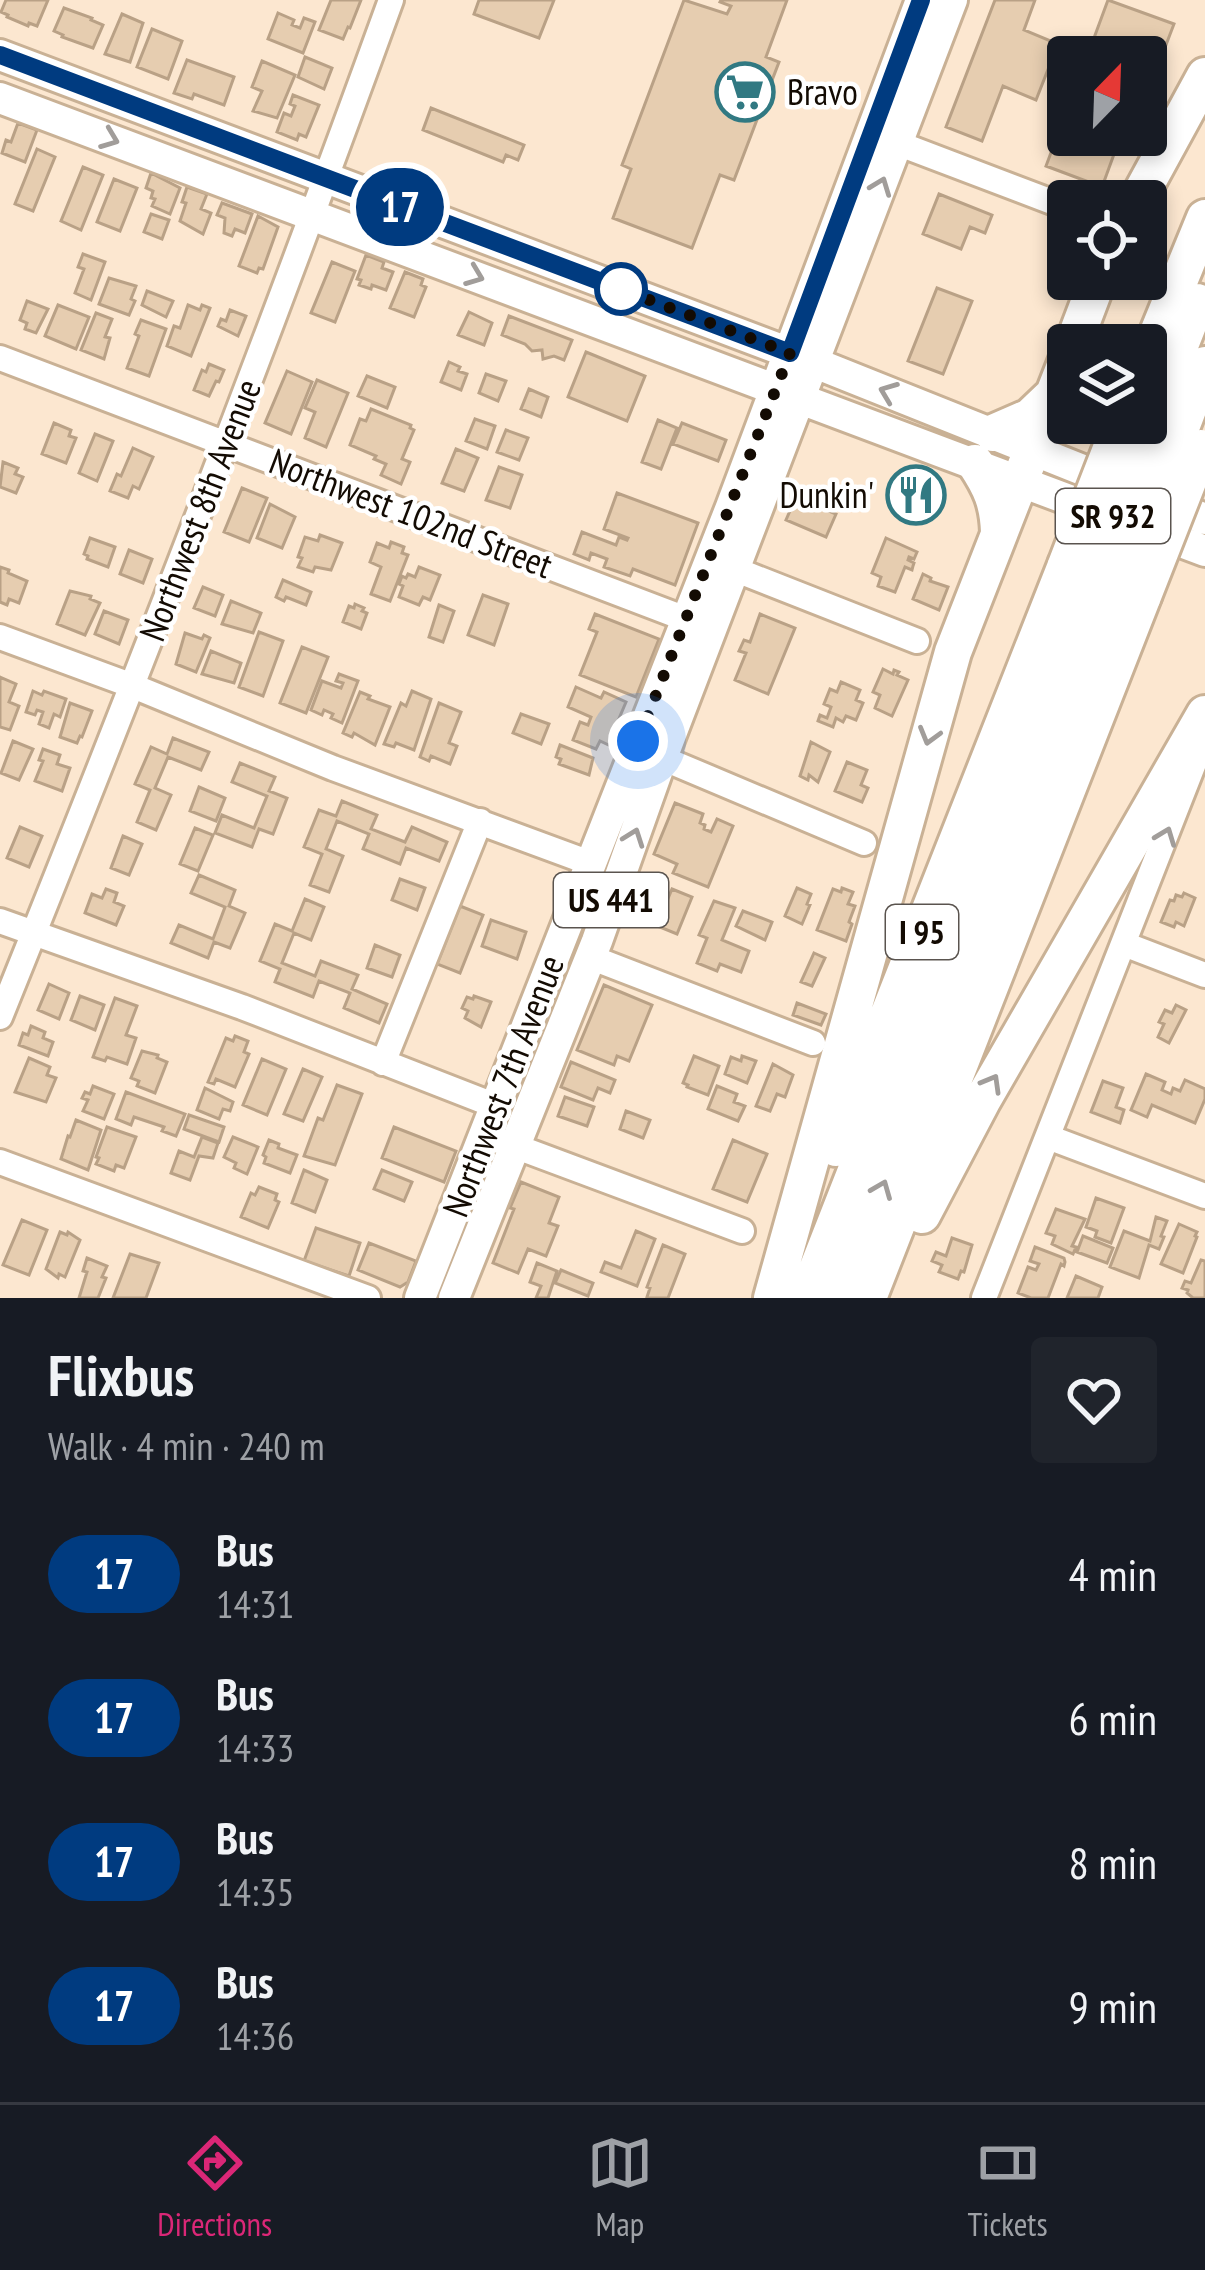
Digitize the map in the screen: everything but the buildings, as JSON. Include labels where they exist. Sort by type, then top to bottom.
[{"type":"highway","points":[[1148,180],[1205,76]]},
{"type":"highway","points":[[1162,324],[1205,218]]},
{"type":"highway","points":[[1170,435],[1205,282]]},
{"type":"highway","points":[[1170,435],[1205,365]]},
{"type":"highway","points":[[999,540],[998,508],[984,448],[1047,401]]},
{"type":"highway","points":[[775,1298],[953,652],[1047,412]]},
{"type":"highway","name":"I 95","points":[[775,1298],[1170,435]]},
{"type":"highway","name":"I 95","points":[[868,1298],[1105,581],[1170,435]]},
{"type":"highway","points":[[806,1298],[1105,581]]},
{"type":"highway","points":[[839,1298],[1105,581]]},
{"type":"highway","points":[[878,1298],[982,1101],[1205,714]]},
{"type":"main road","name":"Northwest 7th Avenue","points":[[454,1298],[590,957],[734,569],[921,0]]},
{"type":"main road","name":"Northwest 7th Avenue","points":[[801,358],[897,143],[952,0]]},
{"type":"main road","name":"SR 932","points":[[0,55],[801,358],[1205,551]]},
{"type":"main road","name":"SR 932","points":[[0,98],[788,394],[984,448]]},
{"type":"main road","name":"Northwest 7th Avenue","points":[[420,1298],[686,619],[788,394]]},
{"type":"main road","name":"SR 932","points":[[1027,465],[1205,519]]},
{"type":"main road","points":[[662,758],[655,730],[686,652],[686,619]]},
{"type":"main road","points":[[564,1019],[560,985],[596,894],[590,863]]},
{"type":"street","name":"Northwest 8th Avenue","points":[[0,1017],[133,686],[391,0]]},
{"type":"street","points":[[897,143],[1047,200]]},
{"type":"street","name":"Northwest 102nd Street","points":[[0,358],[686,619]]},
{"type":"street","points":[[734,569],[917,641]]},
{"type":"street","points":[[0,638],[590,863]]},
{"type":"street","points":[[984,1298],[1201,755],[1205,728]]},
{"type":"street","points":[[662,758],[864,842]]},
{"type":"street","points":[[383,1063],[480,820]]},
{"type":"street","points":[[0,921],[242,1006],[383,1063],[490,1120],[516,1146],[742,1232]]},
{"type":"street","points":[[1124,944],[1205,975]]},
{"type":"street","points":[[590,957],[813,1043]]},
{"type":"street","points":[[1048,1137],[1205,1196]]},
{"type":"street","points":[[0,1162],[368,1298]]},
{"type":"bus line","name":"17","points":[[0,55],[790,353],[921,0]]},
{"type":"place","name":"Bravo","points":[[745,92]]},
{"type":"place","name":"Dunkin'","points":[[916,495]]},
{"type":"route","points":[[621,289],[615,287],[790,353],[638,741]]}]
